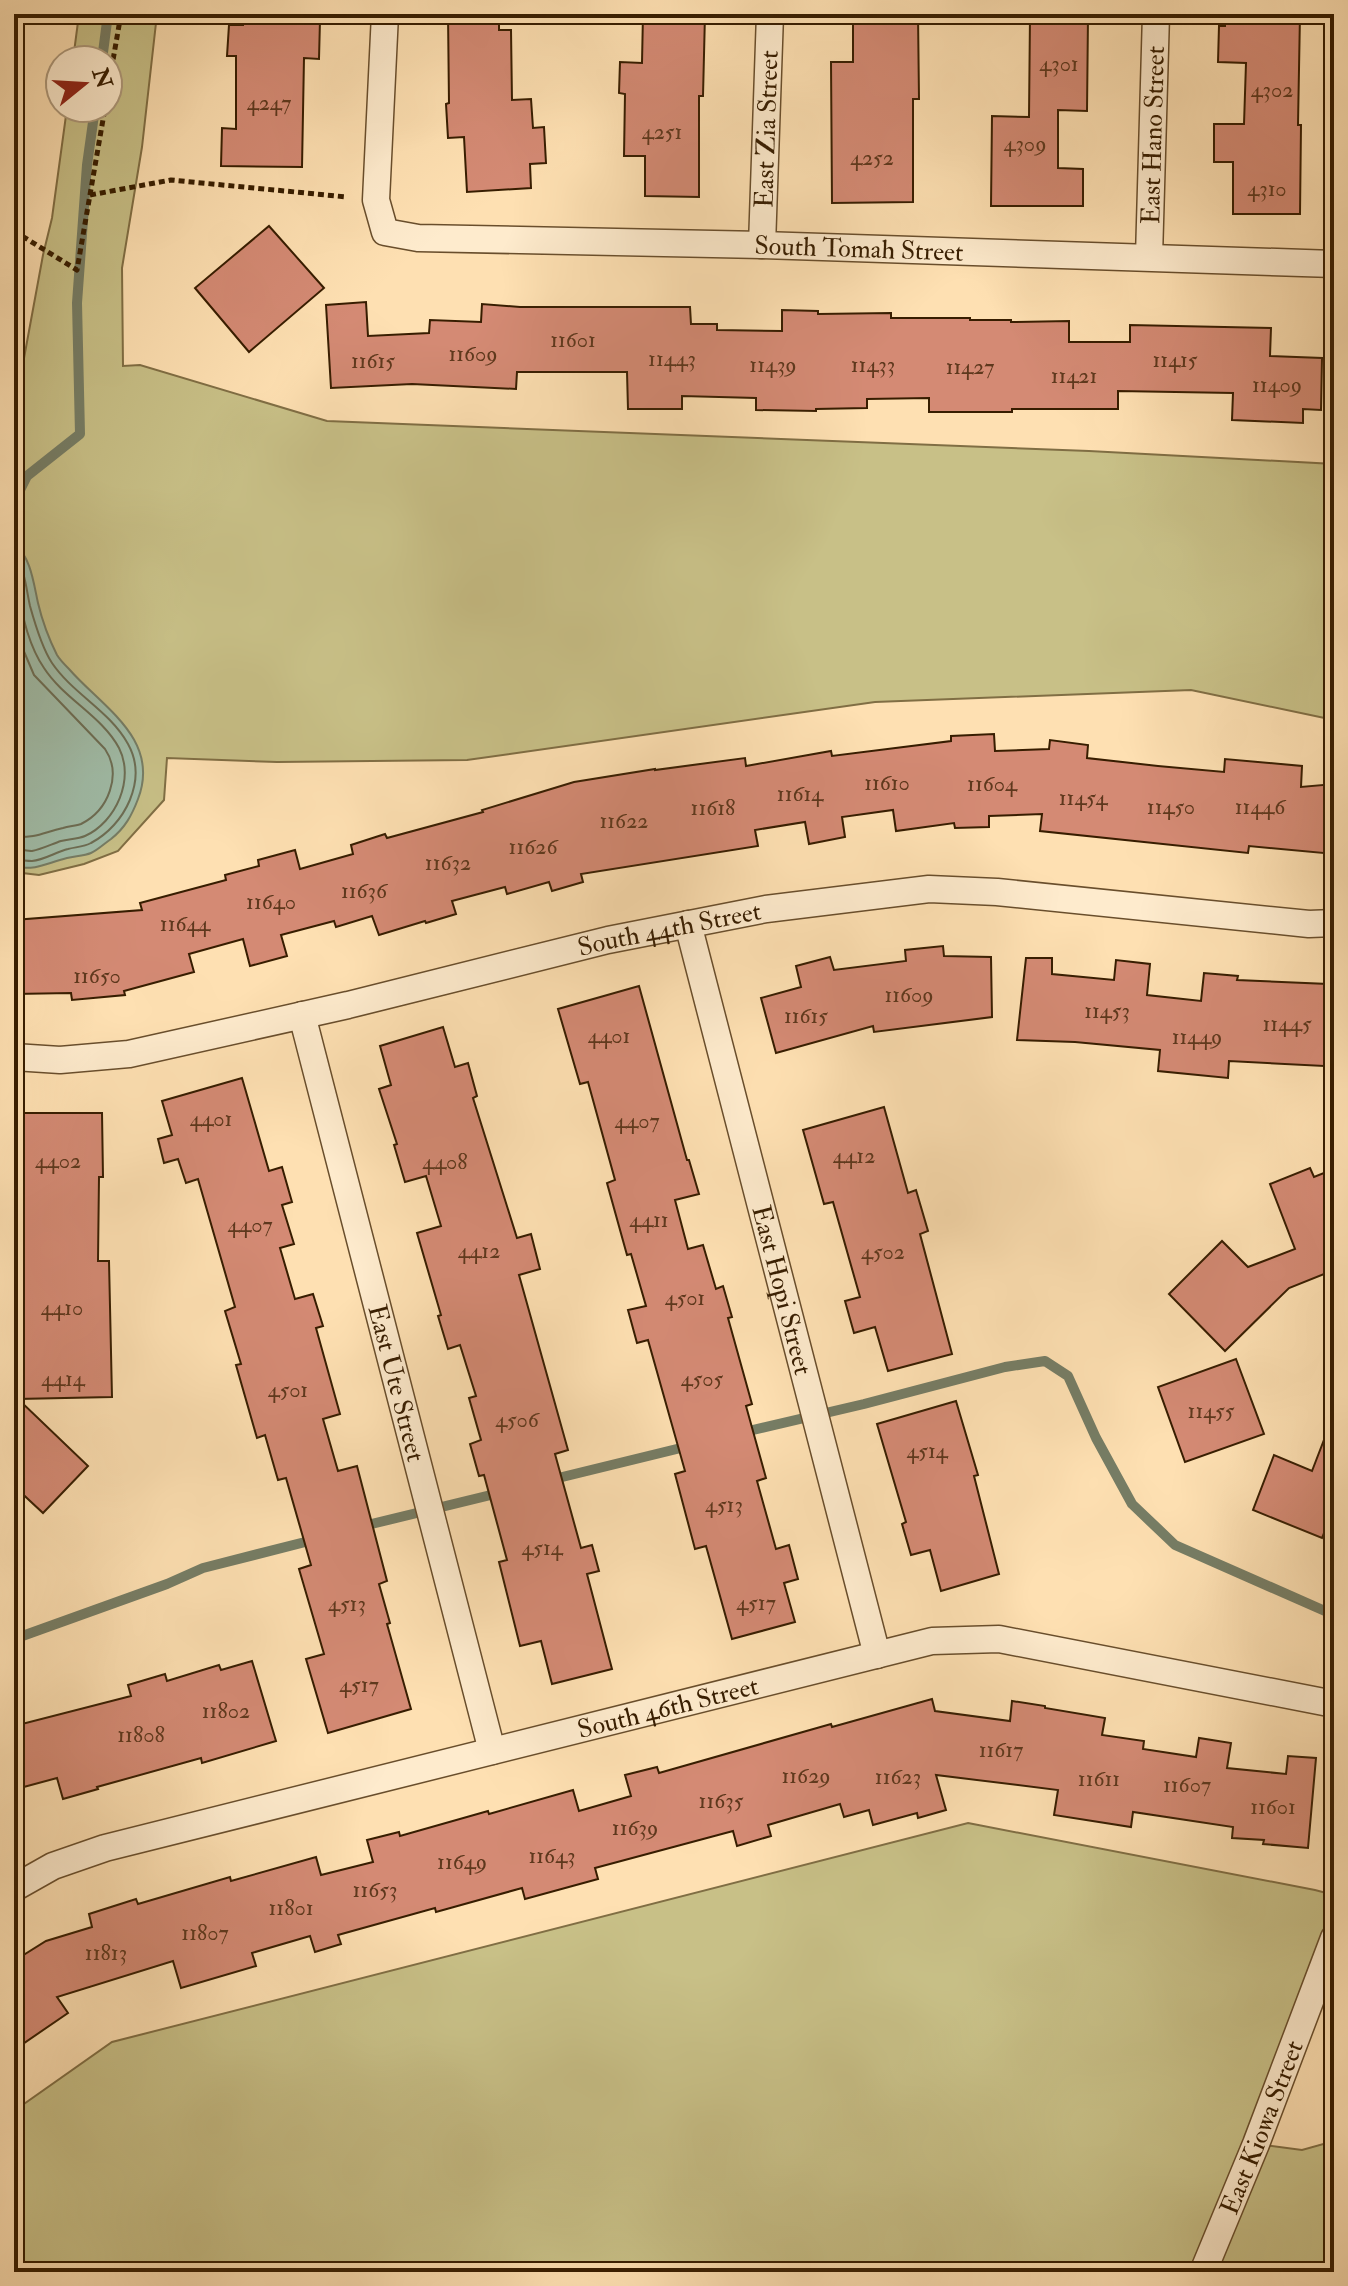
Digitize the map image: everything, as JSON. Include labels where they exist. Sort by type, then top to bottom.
[{"type":"street","points":[[376,200],[385,14]]},
{"type":"street","name":"East Zia Street","points":[[762,245],[770,14]]},
{"type":"street","name":"East Hano Street","points":[[1149,257],[1156,14]]},
{"type":"street","name":"South Tomah Street","points":[[376,200],[385,232],[418,238],[762,245],[1334,264]]},
{"type":"street","name":"South 44th Street","points":[[14,1057],[60,1060],[129,1054],[608,940],[766,909],[929,889],[997,892],[1309,924],[1334,923]]},
{"type":"street","name":"East Hopi Street","points":[[688,924],[877,1655]]},
{"type":"street","name":"East Ute Street","points":[[302,1015],[492,1751]]},
{"type":"street","name":"South 46th Street","points":[[14,1888],[53,1866],[105,1848],[932,1641],[999,1639],[1334,1704]]},
{"type":"street","name":"East Kiowa Street","points":[[1203,2272],[1256,2144],[1334,1938]]},
{"type":"path","points":[[116,44],[121,14]]},
{"type":"path","points":[[14,231],[77,270],[102,124]]},
{"type":"path","points":[[90,195],[171,180],[376,200]]},
{"type":"shaded area","points":[[79,14],[157,14],[142,147],[122,268],[123,366],[140,365],[327,421],[1089,451],[1334,464],[1334,720],[1191,690],[875,702],[467,760],[277,762],[167,758],[164,800],[118,851],[84,864],[39,875],[14,872],[14,370],[22,369],[52,218],[65,124],[124,124],[124,44],[75,44]]},
{"type":"shaded area","points":[[968,1823],[1334,1895],[1334,1938],[1257,2144],[1302,2150],[1334,2141],[1334,2272],[920,2272],[909,2269],[893,2272],[14,2272],[14,2111],[112,2042]]},
{"type":"water","points":[[14,542],[28,563],[42,616],[57,655],[124,726],[142,759],[143,778],[131,816],[111,839],[88,854],[30,868],[14,867]]},
{"type":"building","points":[[243,14],[302,14],[302,20],[320,20],[319,59],[304,58],[302,167],[221,166],[222,128],[236,129],[236,56],[227,56],[229,25],[243,25]]},
{"type":"building","points":[[448,14],[499,14],[499,30],[511,30],[512,100],[531,99],[533,128],[544,127],[546,163],[530,164],[531,188],[467,192],[464,137],[448,138]]},
{"type":"building","points":[[643,14],[705,14],[703,96],[699,96],[699,197],[645,196],[645,156],[624,156],[625,94],[619,93],[620,62],[642,63]]},
{"type":"building","points":[[853,14],[918,14],[919,99],[913,99],[913,202],[832,203],[831,62],[853,62]]},
{"type":"building","points":[[1225,14],[1300,14],[1300,214],[1233,214],[1233,162],[1214,162],[1214,124],[1244,124],[1246,63],[1218,62],[1219,26],[1225,26]]},
{"type":"building","points":[[1030,16],[1088,17],[1087,111],[1058,110],[1058,168],[1083,169],[1083,206],[991,206],[992,116],[1029,117]]},
{"type":"building","points":[[269,226],[324,288],[249,352],[195,288]]},
{"type":"building","points":[[366,302],[368,336],[429,333],[430,320],[481,322],[482,304],[520,307],[690,307],[691,324],[717,324],[717,330],[782,331],[782,310],[818,311],[818,314],[891,313],[891,318],[1069,321],[1069,342],[1130,342],[1130,325],[1271,328],[1270,356],[1322,358],[1321,410],[1303,409],[1303,423],[1232,420],[1233,393],[1118,391],[1118,409],[929,412],[929,398],[867,399],[867,408],[756,410],[756,398],[682,396],[682,409],[628,409],[627,372],[517,372],[516,389],[412,384],[331,388],[326,305]]},
{"type":"building","points":[[994,734],[995,751],[1049,749],[1050,740],[1088,745],[1087,758],[1158,766],[1224,772],[1225,759],[1302,766],[1301,787],[1334,784],[1334,854],[1249,846],[1248,853],[1040,831],[1042,814],[989,816],[989,827],[955,828],[954,823],[896,831],[893,810],[842,817],[845,837],[809,844],[805,822],[755,830],[758,846],[581,874],[583,882],[552,891],[549,882],[507,894],[505,887],[452,901],[456,914],[379,935],[372,916],[336,927],[334,921],[281,935],[287,956],[250,966],[243,939],[189,954],[194,972],[124,991],[125,995],[72,1000],[71,993],[14,994],[14,920],[142,910],[140,903],[226,880],[225,875],[259,866],[258,860],[295,850],[300,869],[353,854],[351,845],[385,834],[387,838],[483,812],[574,782],[745,758],[746,766],[831,751],[832,756],[951,741],[951,736]]},
{"type":"building","points":[[943,946],[944,956],[991,957],[992,1017],[874,1032],[873,1026],[776,1053],[761,998],[801,987],[796,966],[830,957],[834,970],[906,961],[905,950]]},
{"type":"building","points":[[1026,958],[1052,958],[1052,974],[1114,980],[1116,960],[1150,964],[1147,995],[1201,1001],[1204,973],[1238,976],[1237,980],[1328,984],[1324,1066],[1229,1061],[1228,1078],[1158,1071],[1160,1050],[1017,1040]]},
{"type":"building","points":[[639,986],[699,1194],[675,1200],[688,1249],[703,1245],[716,1289],[723,1286],[732,1317],[728,1318],[752,1404],[746,1406],[766,1478],[757,1481],[776,1549],[789,1545],[798,1579],[784,1583],[795,1622],[732,1639],[706,1546],[695,1549],[675,1474],[685,1471],[648,1340],[637,1343],[628,1310],[646,1306],[631,1254],[627,1255],[607,1183],[615,1180],[588,1082],[580,1084],[558,1009]]},
{"type":"building","points":[[443,1027],[455,1067],[468,1063],[477,1096],[473,1098],[517,1238],[531,1234],[540,1269],[519,1275],[568,1450],[555,1454],[581,1548],[592,1545],[599,1571],[587,1574],[612,1669],[552,1684],[541,1641],[520,1646],[499,1562],[507,1560],[484,1475],[479,1476],[470,1444],[481,1440],[469,1398],[476,1396],[460,1345],[448,1349],[417,1233],[441,1226],[426,1176],[405,1182],[394,1145],[397,1144],[379,1089],[391,1085],[380,1046]]},
{"type":"building","points":[[242,1078],[269,1171],[282,1167],[292,1202],[282,1205],[294,1244],[280,1248],[295,1299],[313,1294],[323,1326],[316,1328],[340,1414],[323,1419],[338,1471],[357,1466],[387,1581],[379,1584],[390,1623],[387,1624],[411,1709],[328,1733],[306,1659],[324,1654],[299,1569],[311,1565],[286,1478],[278,1480],[265,1435],[257,1438],[236,1365],[241,1364],[225,1311],[235,1307],[198,1179],[186,1183],[178,1159],[164,1163],[158,1139],[172,1135],[162,1101]]},
{"type":"building","points":[[884,1107],[908,1193],[916,1190],[928,1231],[920,1234],[952,1354],[888,1371],[875,1327],[854,1333],[845,1301],[860,1297],[833,1202],[824,1204],[803,1130]]},
{"type":"building","points":[[20,1113],[102,1113],[103,1177],[99,1177],[98,1261],[109,1261],[112,1397],[18,1399],[88,1466],[43,1513],[14,1486],[14,1142],[20,1142]]},
{"type":"building","points":[[1310,1168],[1314,1177],[1334,1169],[1334,1270],[1289,1288],[1225,1351],[1169,1294],[1222,1241],[1248,1267],[1295,1249],[1270,1184]]},
{"type":"building","points":[[1236,1359],[1264,1434],[1185,1462],[1158,1387]]},
{"type":"building","points":[[956,1401],[978,1475],[974,1476],[999,1574],[941,1591],[930,1550],[911,1555],[902,1524],[906,1522],[877,1424]]},
{"type":"building","points":[[1332,1419],[1334,1508],[1322,1538],[1253,1510],[1274,1455],[1312,1471]]},
{"type":"building","points":[[252,1661],[276,1741],[202,1763],[201,1758],[63,1799],[57,1778],[20,1788],[14,1766],[14,1726],[131,1696],[128,1685],[165,1674],[167,1681],[219,1665],[221,1670]]},
{"type":"building","points":[[932,1699],[935,1711],[1010,1721],[1012,1701],[1105,1718],[1102,1735],[1144,1741],[1143,1749],[1196,1757],[1199,1738],[1231,1743],[1227,1768],[1286,1774],[1288,1756],[1316,1758],[1308,1848],[1232,1838],[1233,1827],[1133,1812],[1131,1827],[1054,1815],[1058,1790],[936,1775],[946,1810],[918,1818],[917,1813],[873,1825],[869,1810],[844,1817],[840,1804],[768,1825],[771,1836],[737,1846],[733,1831],[595,1868],[598,1879],[525,1899],[522,1888],[338,1935],[341,1944],[315,1952],[310,1936],[252,1953],[256,1966],[181,1988],[173,1961],[57,1997],[68,2013],[14,2050],[14,1961],[46,1941],[92,1927],[89,1914],[136,1899],[138,1904],[230,1877],[231,1881],[316,1857],[321,1875],[373,1862],[367,1840],[399,1832],[400,1836],[573,1790],[579,1811],[631,1796],[625,1775],[657,1767],[659,1773]]},
{"type":"waterway","points":[[104,44],[108,14]]},
{"type":"waterway","points":[[14,502],[27,476],[80,434],[77,303],[93,124]]},
{"type":"waterway","points":[[740,1433],[1005,1367],[1045,1361],[1068,1376],[1096,1438],[1132,1504],[1175,1545],[1334,1615]]},
{"type":"waterway","points":[[550,1480],[689,1446]]},
{"type":"waterway","points":[[359,1527],[499,1493]]},
{"type":"waterway","points":[[14,1639],[203,1568],[317,1539]]}]
